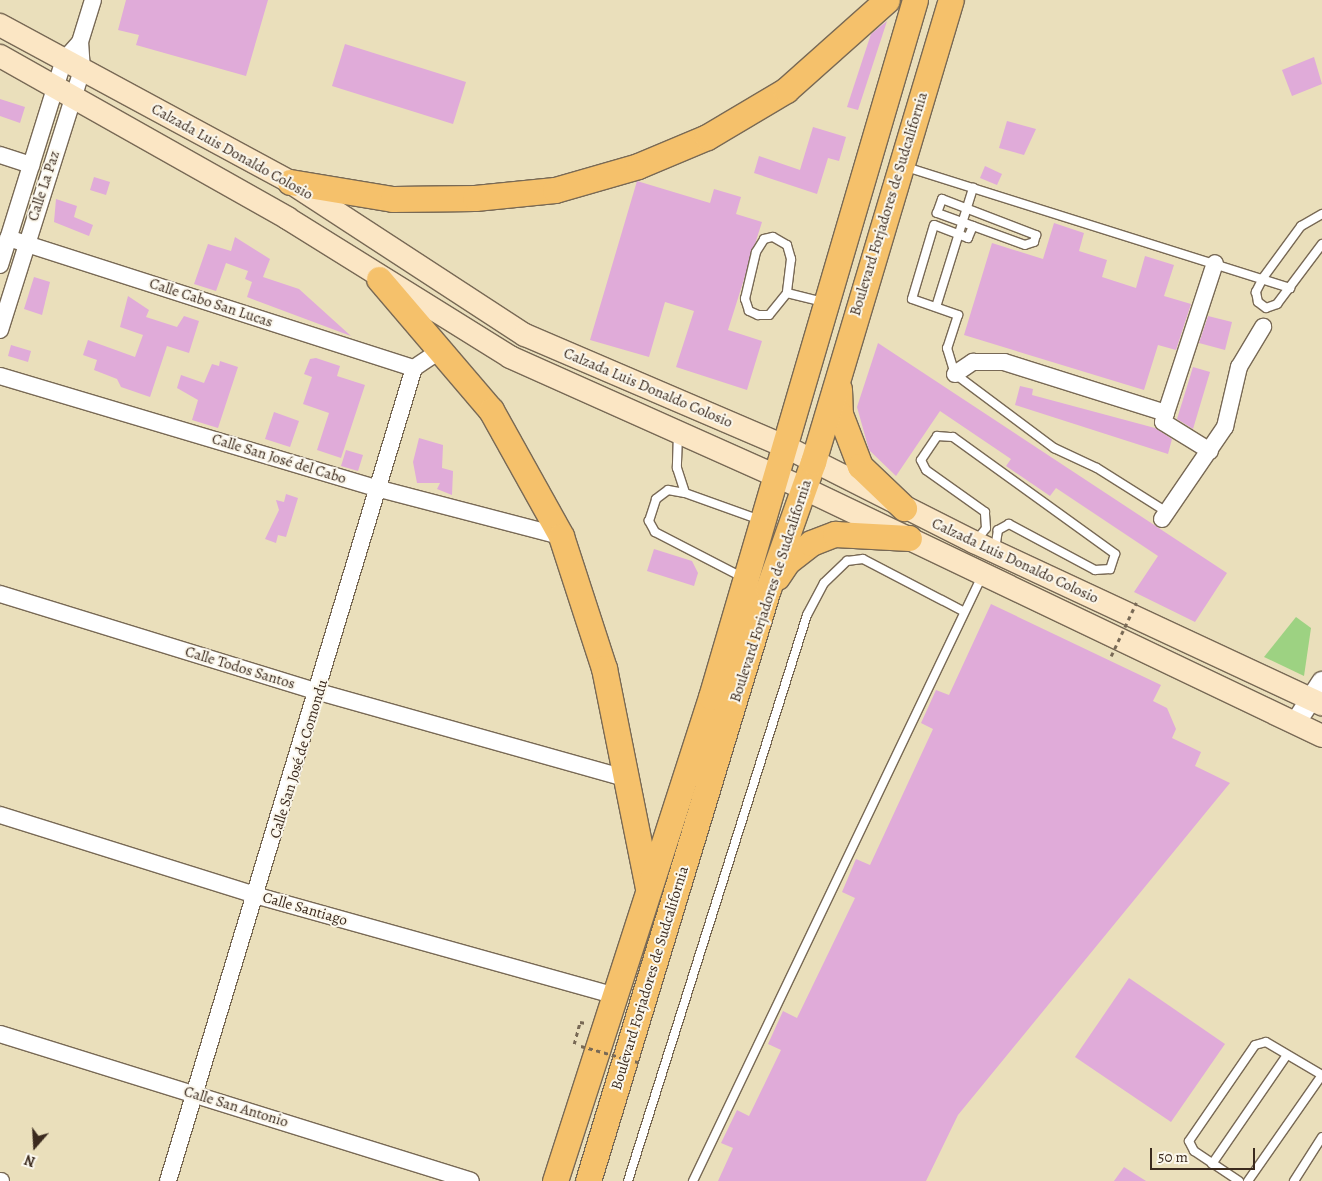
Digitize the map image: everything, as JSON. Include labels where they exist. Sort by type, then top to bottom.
[{"type":"main road","points":[[290,182],[394,199],[475,198],[555,190],[638,166],[707,137],[786,90],[887,0]]},
{"type":"main road","name":"Boulevard Forjadores de Sudcalifornia","points":[[555,1181],[613,995],[711,697],[865,164],[915,0]]},
{"type":"main road","name":"Boulevard Forjadores de Sudcalifornia","points":[[588,1181],[724,742],[768,589],[813,462],[897,170],[951,0]]},
{"type":"main road","name":"Calzada Luis Donaldo Colosio","points":[[0,26],[290,182],[526,335],[784,446],[904,508],[1021,565],[1318,695]]},
{"type":"main road","name":"Calzada Luis Donaldo Colosio","points":[[0,56],[287,218],[379,278],[510,357],[803,488],[1322,736]]},
{"type":"main road","points":[[865,164],[897,170]]},
{"type":"main road","points":[[379,278],[442,349],[491,410],[561,536],[602,659],[648,889]]},
{"type":"main road","points":[[838,374],[840,414],[853,454],[871,480],[904,508]]},
{"type":"main road","points":[[768,589],[787,562],[811,543],[835,534],[909,538]]},
{"type":"main road","points":[[983,574],[994,564],[1021,565]]},
{"type":"main road","points":[[711,697],[705,740],[712,747],[724,742]]},
{"type":"main road","points":[[660,853],[682,821],[690,819],[696,828]]},
{"type":"street","name":"Calle La Paz","points":[[0,266],[31,165],[64,91],[93,0]]},
{"type":"street","name":"Calle La Paz","points":[[0,330],[26,244],[64,91]]},
{"type":"street","points":[[0,155],[31,165]]},
{"type":"street","name":"Calle Cabo San Lucas","points":[[8,238],[414,368]]},
{"type":"street","points":[[1210,451],[1163,422],[1215,263]]},
{"type":"street","points":[[1164,515],[1225,427],[1239,367],[1263,327]]},
{"type":"street","points":[[414,368],[442,349]]},
{"type":"street","points":[[955,374],[973,362],[1004,362],[1166,413]]},
{"type":"street","name":"Calle San José de Comondu","points":[[168,1181],[258,896],[380,489],[414,368]]},
{"type":"street","name":"Calle San José del Cabo","points":[[0,376],[380,489],[561,536]]},
{"type":"street","name":"Calle Todos Santos","points":[[0,594],[319,692],[625,778]]},
{"type":"street","points":[[1296,722],[1318,695]]},
{"type":"street","name":"Calle Santiago","points":[[0,815],[258,896],[613,995]]},
{"type":"street","name":"Calle San Antonio","points":[[0,1034],[471,1181]]},
{"type":"lane","points":[[897,170],[974,188],[1290,288]]},
{"type":"lane","points":[[936,307],[974,188]]},
{"type":"lane","points":[[942,199],[967,208],[1036,234],[1034,242],[1025,245],[937,213],[942,199]]},
{"type":"lane","points":[[1322,214],[1301,226],[1263,278],[1256,292],[1258,302],[1266,308],[1277,304],[1322,244]]},
{"type":"lane","points":[[973,226],[968,238],[934,225],[912,299],[958,316],[947,348],[955,374],[1054,448],[1097,468],[1164,515]]},
{"type":"lane","points":[[764,239],[787,245],[791,259],[787,293],[769,315],[749,311],[745,299],[756,252],[764,239]]},
{"type":"lane","points":[[787,293],[825,303]]},
{"type":"lane","points":[[678,432],[677,468],[685,492]]},
{"type":"lane","points":[[974,542],[986,528],[985,512],[926,470],[921,460],[937,436],[953,437],[1115,554],[1110,569],[1095,570],[1009,524],[998,530],[994,552]]},
{"type":"lane","points":[[745,579],[655,532],[649,520],[656,499],[668,490],[685,492],[762,520]]},
{"type":"lane","points":[[628,1181],[807,615],[824,582],[847,561],[863,560],[963,610]]},
{"type":"lane","points":[[693,1181],[963,610],[983,574]]},
{"type":"lane","points":[[1238,1181],[1194,1151],[1189,1141],[1197,1126],[1255,1045],[1266,1042],[1322,1075],[1248,1181]]},
{"type":"lane","points":[[1212,1164],[1287,1055]]},
{"type":"lane","points":[[1294,1181],[1322,1137]]},
{"type":"path","points":[[1110,656],[1136,603]]},
{"type":"path","points":[[574,1044],[580,1022],[587,1024],[585,1031]]},
{"type":"path","points":[[583,1038],[581,1046],[641,1063]]},
{"type":"green space","points":[[1296,617],[1311,628],[1304,676],[1264,657]]},
{"type":"building","points":[[126,0],[268,0],[246,76],[136,45],[139,35],[118,30]]},
{"type":"building","points":[[887,21],[858,110],[847,107],[871,34]]},
{"type":"building","points":[[345,44],[466,82],[453,124],[332,86]]},
{"type":"building","points":[[1314,57],[1322,84],[1292,96],[1282,70]]},
{"type":"building","points":[[0,99],[25,107],[20,123],[0,116]]},
{"type":"building","points":[[1007,121],[1036,129],[1024,155],[999,148]]},
{"type":"building","points":[[813,127],[846,137],[839,161],[828,158],[817,194],[754,173],[759,156],[800,170]]},
{"type":"building","points":[[985,166],[1002,174],[997,185],[980,178]]},
{"type":"building","points":[[94,177],[110,182],[106,195],[90,190]]},
{"type":"building","points":[[637,181],[710,203],[714,189],[741,197],[736,214],[762,222],[728,330],[762,341],[747,390],[676,367],[694,311],[665,302],[649,357],[590,340]]},
{"type":"building","points":[[56,199],[77,206],[74,217],[93,225],[89,236],[54,222]]},
{"type":"building","points":[[1054,223],[1084,233],[1079,251],[1107,260],[1102,277],[1136,288],[1145,256],[1174,265],[1164,296],[1191,304],[1176,350],[1158,345],[1144,390],[964,335],[992,243],[1043,259]]},
{"type":"building","points":[[235,237],[270,259],[263,277],[299,289],[351,336],[247,297],[252,282],[245,279],[248,271],[226,263],[216,291],[194,284],[208,244],[231,251]]},
{"type":"building","points":[[34,277],[50,282],[42,315],[24,309]]},
{"type":"building","points":[[128,296],[149,310],[146,317],[177,327],[184,316],[199,321],[189,353],[167,346],[150,397],[121,387],[117,379],[94,370],[97,360],[83,355],[88,340],[135,357],[143,335],[120,327]]},
{"type":"building","points":[[1208,316],[1232,322],[1225,350],[1199,343]]},
{"type":"building","points":[[878,343],[1227,573],[1195,622],[1134,592],[1158,556],[1056,488],[1050,496],[1006,466],[1011,459],[940,411],[896,476],[869,450],[857,407]]},
{"type":"building","points":[[11,345],[31,351],[28,362],[8,356]]},
{"type":"building","points":[[316,358],[340,366],[337,376],[365,385],[341,458],[317,450],[329,413],[303,404],[312,377],[304,374],[310,359]]},
{"type":"building","points":[[220,361],[238,367],[218,428],[192,420],[198,400],[177,388],[181,375],[204,383],[212,364],[219,366]]},
{"type":"building","points":[[1193,367],[1210,372],[1193,429],[1177,419]]},
{"type":"building","points":[[1020,386],[1033,389],[1032,395],[1155,428],[1172,439],[1168,454],[1015,405]]},
{"type":"building","points":[[274,412],[299,421],[290,447],[265,439]]},
{"type":"building","points":[[419,438],[443,445],[442,468],[453,471],[452,495],[437,489],[440,483],[417,483],[413,462]]},
{"type":"building","points":[[346,450],[363,455],[358,471],[341,466]]},
{"type":"building","points":[[286,494],[298,498],[286,537],[278,535],[276,543],[265,539],[279,510],[276,500],[284,502]]},
{"type":"building","points":[[654,549],[692,561],[698,573],[694,586],[647,571]]},
{"type":"building","points":[[991,604],[1161,685],[1153,701],[1167,708],[1176,729],[1172,738],[1201,752],[1195,766],[1230,783],[958,1115],[926,1181],[718,1181],[733,1148],[721,1143],[737,1110],[749,1116],[781,1050],[768,1044],[783,1011],[797,1018],[855,898],[842,892],[856,859],[870,865],[933,729],[921,723],[936,690],[949,695]]},
{"type":"building","points":[[1129,978],[1225,1044],[1171,1122],[1075,1057]]},
{"type":"building","points":[[1124,1167],[1146,1181],[1114,1181]]}]
